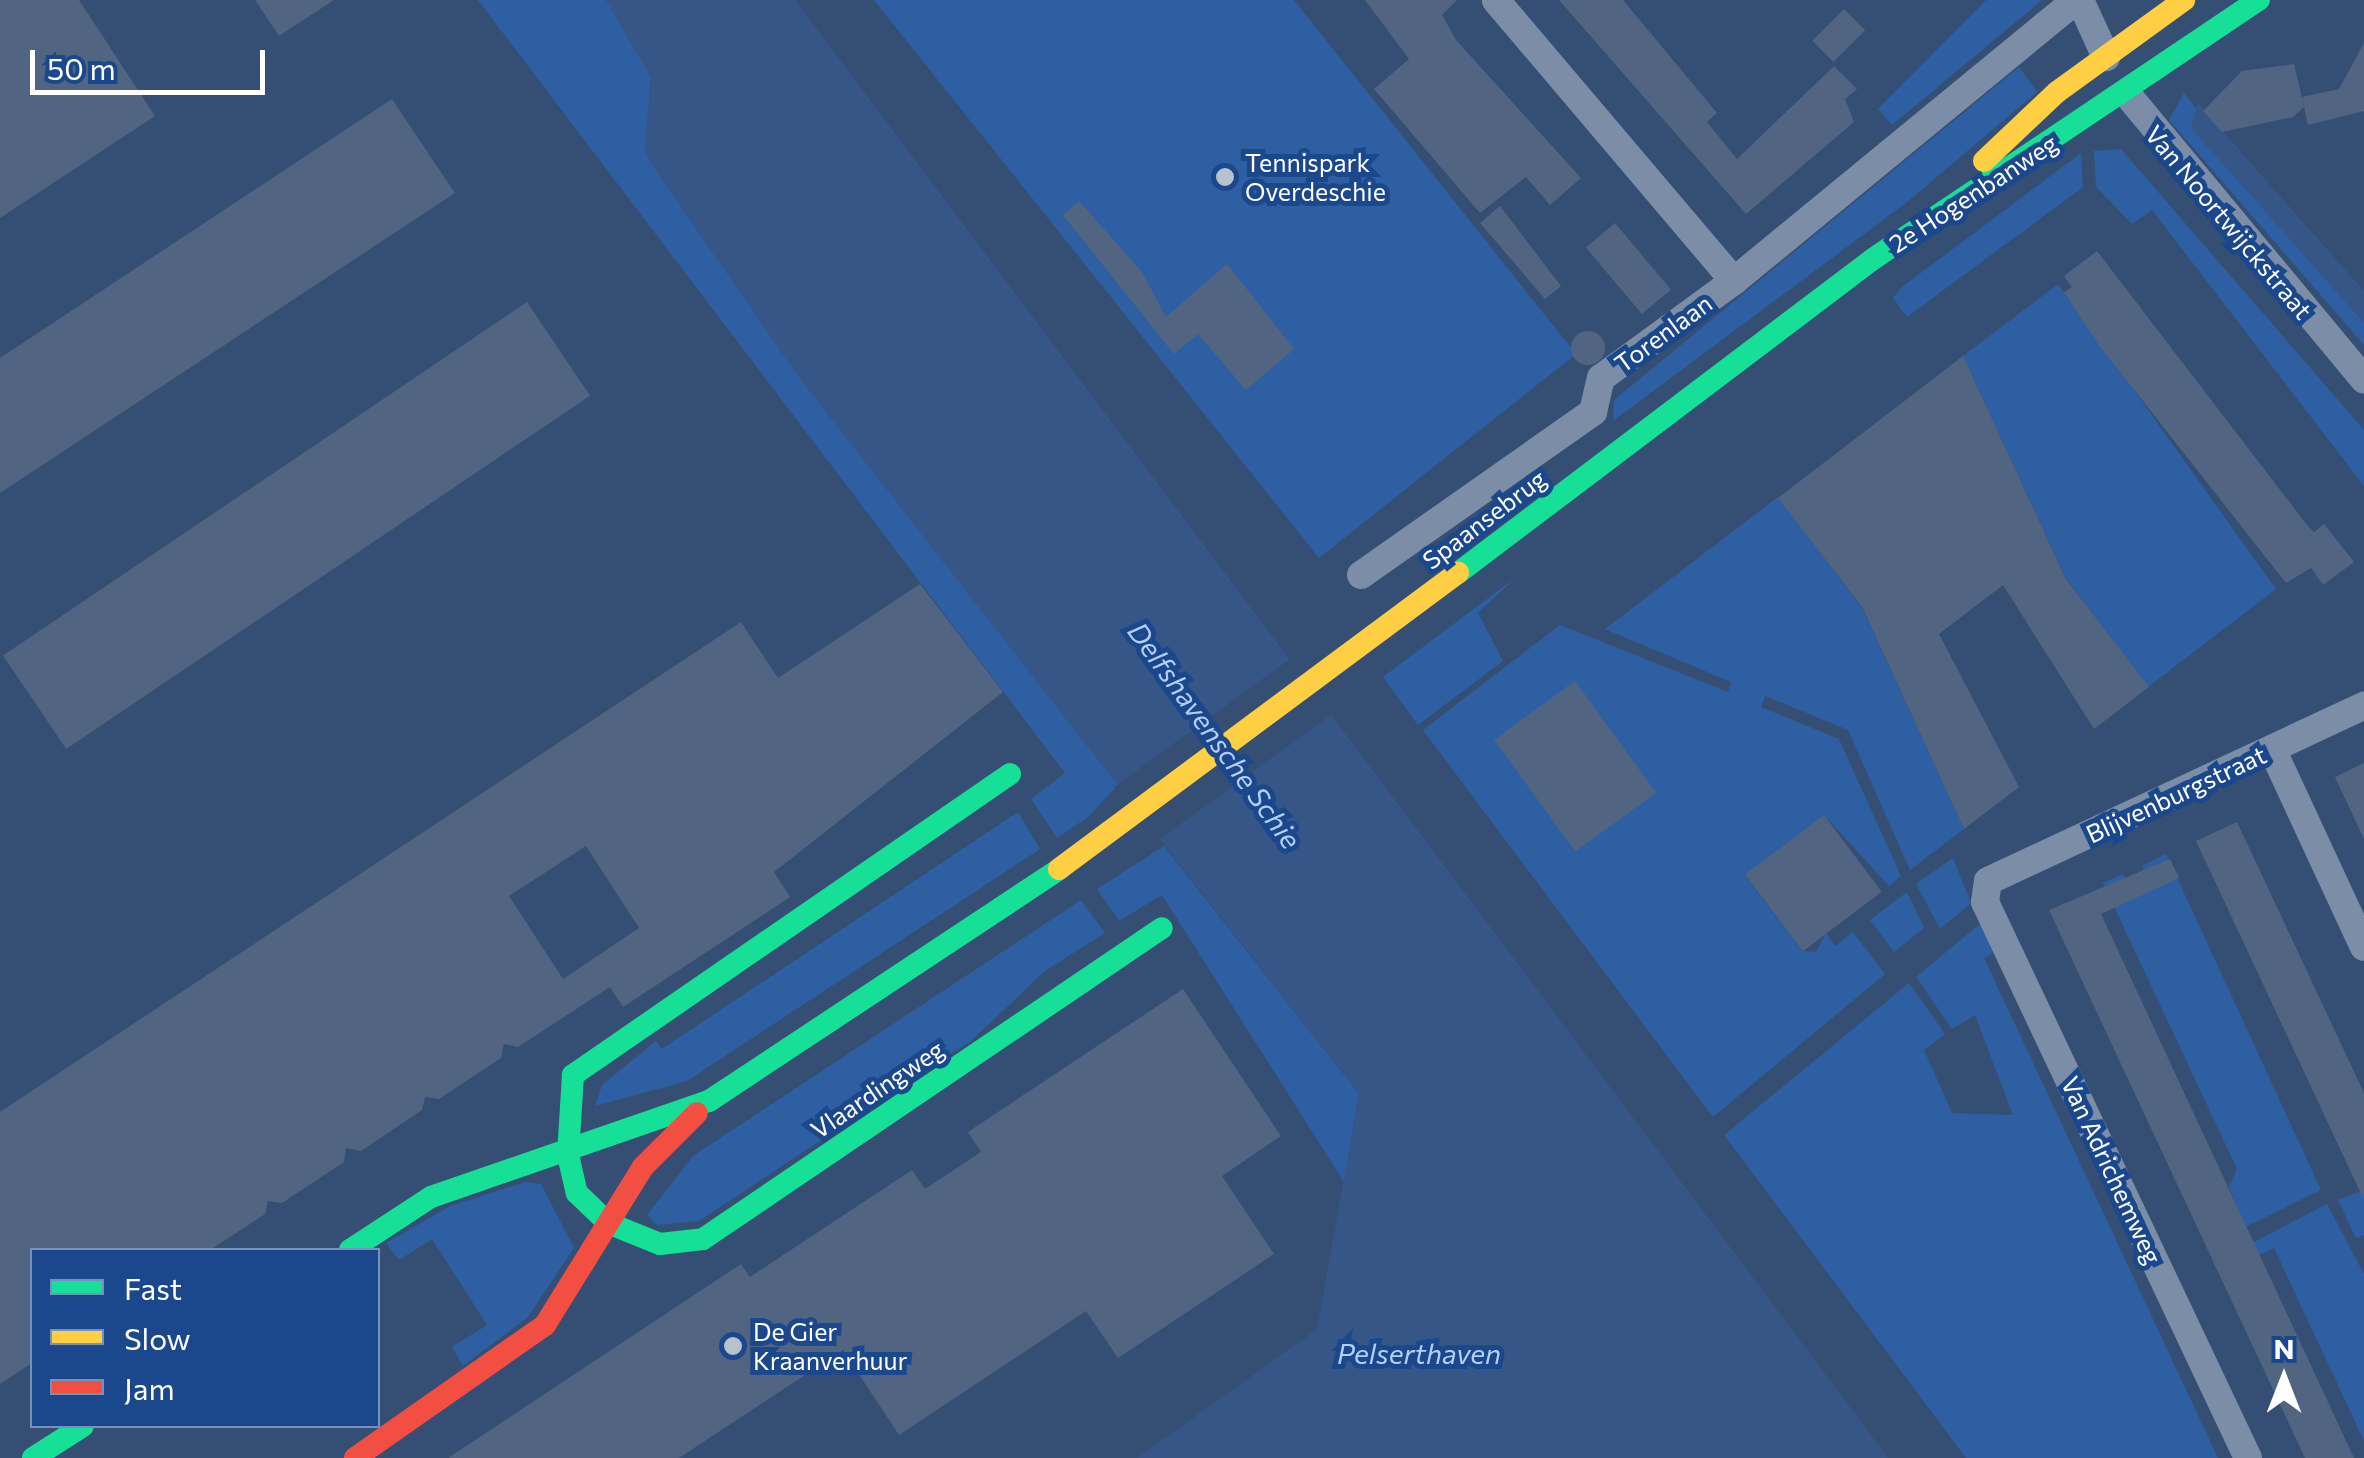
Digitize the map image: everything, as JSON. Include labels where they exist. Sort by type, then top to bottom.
[{"type":"street","name":"Torenlaan","points":[[1361,576],[1593,412],[1601,378],[1734,281],[1496,0]]},
{"type":"street","points":[[1734,281],[2078,0],[2106,57]]},
{"type":"street","name":"2e Hogenbanweg","points":[[1874,259],[2106,57],[2184,0]]},
{"type":"street","name":"2e Hogenbanweg","points":[[1874,259],[2127,94],[2259,0]]},
{"type":"street","name":"Van Noortwijckstraat","points":[[2106,57],[2127,94],[2364,380]]},
{"type":"street","name":"Spaansebrug","points":[[709,1101],[1128,824],[1874,259]]},
{"type":"street","name":"Blijvenburgstraat","points":[[1988,881],[2364,706]]},
{"type":"street","points":[[2272,749],[2364,947]]},
{"type":"street","name":"Vlaardingweg","points":[[1010,774],[573,1075],[568,1155],[576,1193],[608,1223],[660,1244],[704,1239],[1162,928]]},
{"type":"street","name":"Van Adrichemweg","points":[[1988,881],[1985,902],[2248,1458]]},
{"type":"street","points":[[353,1248],[431,1197],[568,1155],[709,1101]]},
{"type":"street","points":[[355,1458],[534,1335],[643,1167],[709,1101]]},
{"type":"street","points":[[33,1458],[80,1428]]},
{"type":"shaded area","points":[[478,0],[606,0],[651,77],[645,150],[655,169],[799,377],[1118,785],[1088,817],[1057,838],[1031,799],[1065,773]]},
{"type":"shaded area","name":"Tennispark Overdeschie","points":[[874,0],[1294,0],[1576,354],[1319,558]]},
{"type":"shaded area","points":[[1986,0],[2042,0],[1892,125],[1878,109]]},
{"type":"shaded area","points":[[2019,67],[2037,92],[1906,203],[1613,421],[1614,400]]},
{"type":"shaded area","points":[[2184,93],[2364,323],[2364,345],[2169,120]]},
{"type":"shaded area","points":[[2121,149],[2364,430],[2364,486],[2152,210],[2132,224],[2096,187],[2094,151]]},
{"type":"shaded area","points":[[2081,153],[2083,187],[1907,317],[1893,298],[1902,287]]},
{"type":"shaded area","points":[[2058,284],[2276,589],[2148,687],[2066,578],[1963,356]]},
{"type":"shaded area","points":[[1778,497],[1862,608],[1964,829],[1910,870],[1848,730],[1765,696],[1761,707],[1839,739],[1901,876],[1889,886],[1824,815],[1745,875],[1802,951],[1816,952],[1826,933],[1835,946],[1853,932],[1885,974],[1713,1117],[1423,730],[1560,625],[1728,692],[1731,682],[1605,629]]},
{"type":"shaded area","points":[[1515,578],[1478,613],[1503,661],[1418,725],[1383,677]]},
{"type":"shaded area","points":[[1018,812],[1040,849],[687,1081],[595,1106],[602,1085],[656,1041],[662,1049]]},
{"type":"shaded area","points":[[1164,846],[1359,1094],[1344,1182],[1162,895],[1119,921],[1097,889]]},
{"type":"shaded area","points":[[2166,854],[2321,1190],[2231,1234],[2242,1219],[2229,1187],[2237,1169],[2103,883],[2123,874],[2133,898],[2152,890],[2142,866]]},
{"type":"shaded area","points":[[1953,858],[1971,903],[1940,929],[1916,884]]},
{"type":"shaded area","points":[[1907,892],[1924,928],[1894,952],[1870,920]]},
{"type":"shaded area","points":[[1081,900],[1105,933],[1045,971],[972,1040],[699,1221],[657,1225],[647,1215],[693,1156]]},
{"type":"shaded area","points":[[1981,923],[1993,953],[1984,958],[2218,1458],[1966,1458],[1724,1135],[1909,983],[1945,1034],[1924,1050],[1952,1113],[2013,1115],[1975,1015],[1952,1029],[1916,977]]},
{"type":"shaded area","points":[[525,1182],[541,1184],[574,1248],[528,1317],[463,1366],[452,1347],[487,1325],[432,1239],[399,1260],[386,1243],[450,1206]]},
{"type":"shaded area","points":[[2364,1190],[2364,1235],[2356,1238],[2338,1200]]},
{"type":"shaded area","points":[[2327,1204],[2364,1274],[2364,1441],[2274,1248],[2219,1274],[2213,1263]]},
{"type":"water","points":[[606,0],[795,0],[1888,1458],[1137,1458],[1317,1329],[1359,1094],[799,377],[655,169],[645,150],[651,77]]},
{"type":"water","points":[[2198,103],[2364,291],[2364,323],[2191,128]]},
{"type":"pier","points":[[1293,657],[1334,713],[1155,843],[1114,787]]},
{"type":"building","points":[[0,0],[79,0],[155,116],[0,218]]},
{"type":"building","points":[[255,0],[334,0],[279,36]]},
{"type":"building","points":[[1365,0],[1457,0],[1442,15],[1456,40],[1581,178],[1550,205],[1526,177],[1480,213],[1374,89],[1409,59]]},
{"type":"building","points":[[1559,0],[1623,0],[1717,113],[1707,122],[1737,159],[1834,66],[1857,89],[1845,99],[1854,122],[1746,214]]},
{"type":"building","points":[[1844,9],[1865,30],[1833,62],[1812,41]]},
{"type":"building","points":[[2364,43],[2364,111],[2308,125],[2302,97],[2339,89]]},
{"type":"building","points":[[2294,64],[2304,107],[2293,117],[2222,132],[2203,111],[2242,71]]},
{"type":"building","points":[[392,99],[455,193],[0,493],[0,358]]},
{"type":"building","points":[[1079,201],[1142,272],[1166,317],[1227,264],[1294,349],[1246,390],[1198,334],[1174,354],[1063,215]]},
{"type":"building","points":[[1500,206],[1561,286],[1545,299],[1480,223]]},
{"type":"building","points":[[1615,223],[1671,290],[1642,314],[1586,247]]},
{"type":"building","points":[[2097,251],[2307,525],[2314,532],[2324,524],[2354,562],[2323,585],[2311,568],[2286,583],[2098,344],[2064,292],[2072,287],[2064,276]]},
{"type":"building","points":[[527,302],[590,396],[66,749],[3,655]]},
{"type":"building","points":[[1588,331],[1600,336],[1605,348],[1600,360],[1588,365],[1576,360],[1571,348],[1576,336]]},
{"type":"building","points":[[1963,356],[2066,579],[2149,687],[2094,729],[2003,585],[1939,634],[2019,787],[1964,829],[1862,607],[1778,498]]},
{"type":"building","points":[[920,584],[1003,692],[774,872],[790,897],[623,1007],[610,987],[518,1047],[504,1044],[501,1058],[439,1099],[425,1097],[422,1110],[361,1151],[346,1148],[344,1162],[282,1203],[268,1201],[265,1214],[213,1248],[30,1248],[30,1364],[0,1384],[0,1112],[741,622],[778,678]],"holes":[[[586,846],[639,928],[563,979],[509,896]]]},
{"type":"building","points":[[1575,681],[1656,793],[1575,851],[1494,740]]},
{"type":"building","points":[[2364,763],[2364,839],[2335,777]]},
{"type":"building","points":[[1824,815],[1882,892],[1803,951],[1745,875]]},
{"type":"building","points":[[2237,822],[2364,1093],[2364,1200],[2196,841]]},
{"type":"building","points":[[2170,859],[2179,878],[2101,914],[2354,1458],[2305,1458],[2049,910]]},
{"type":"building","points":[[1183,989],[1281,1136],[1222,1176],[1274,1254],[1118,1358],[1086,1311],[899,1435],[843,1350],[679,1458],[448,1458],[741,1264],[750,1277],[912,1170],[925,1189],[981,1152],[968,1132]]},
{"type":"traffic: fast","points":[[1458,573],[1873,259],[2259,0]]},
{"type":"traffic: fast","points":[[1010,774],[573,1075],[568,1155],[577,1193],[608,1223],[660,1244],[703,1239],[1162,928]]},
{"type":"traffic: fast","points":[[353,1248],[431,1197],[709,1101],[1059,869]]},
{"type":"traffic: fast","points":[[33,1458],[80,1428]]},
{"type":"traffic: slow","points":[[1984,161],[2057,92],[2184,0]]},
{"type":"traffic: slow","points":[[1059,869],[1458,573]]},
{"type":"traffic: jam","points":[[355,1458],[545,1325],[643,1167],[697,1113]]},
{"type":"place","name":"Tennispark Overdeschie","points":[[1225,177]]},
{"type":"place","name":"De Gier Kraanverhuur","points":[[733,1346]]},
{"type":"water label","name":"Delfshavensche Schie","points":[[1215,735]]},
{"type":"water label","name":"Pelserthaven","points":[[1419,1353]]}]
